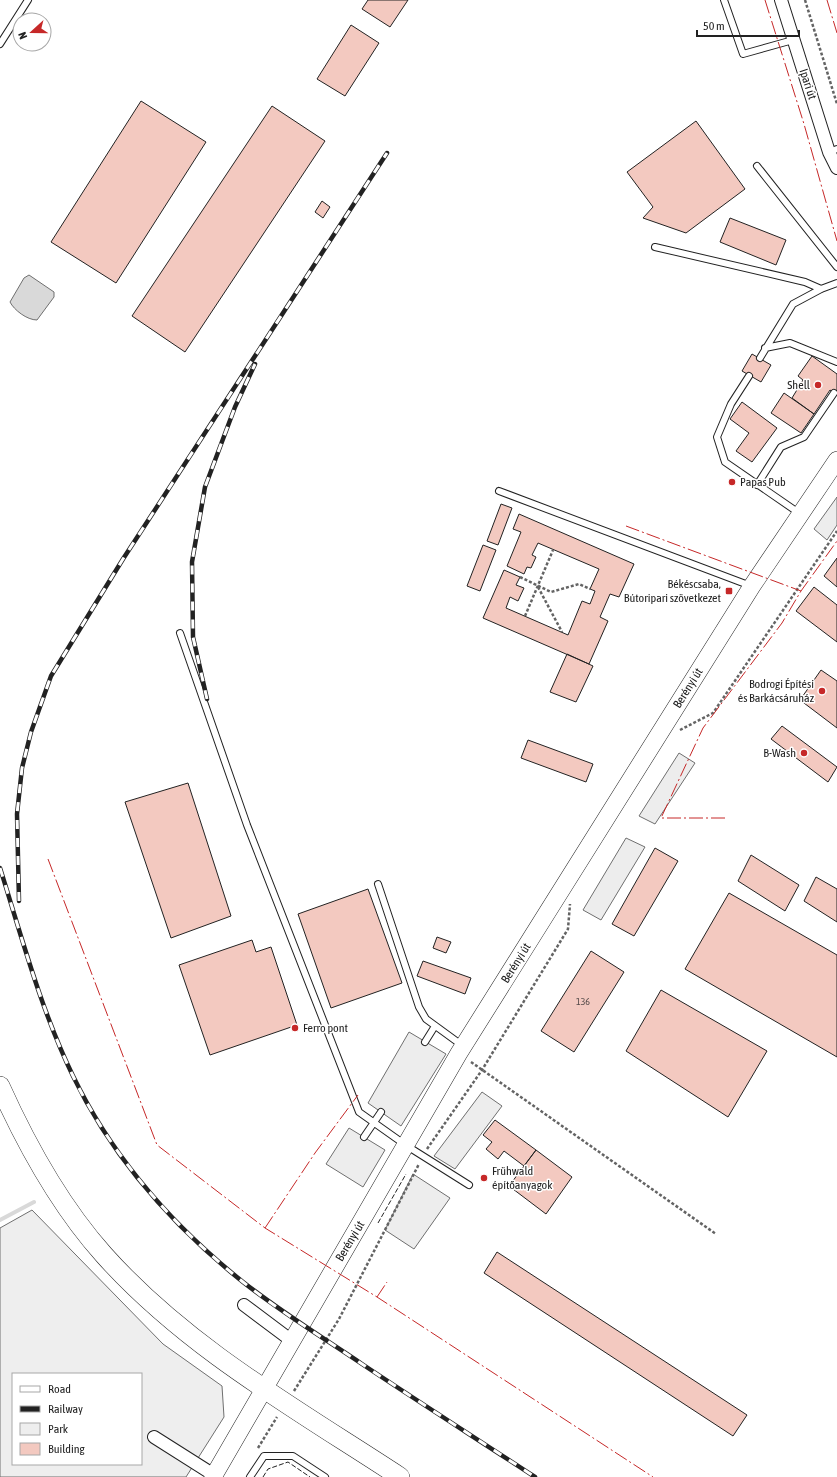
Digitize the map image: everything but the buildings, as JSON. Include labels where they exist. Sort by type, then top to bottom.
[{"type":"main road","points":[[0,1086],[13,1115],[59,1196],[103,1255],[150,1302],[189,1336],[287,1403],[400,1477]]},
{"type":"street","name":"Ipari út","points":[[781,0],[833,150],[837,168]]},
{"type":"street","name":"Berényi út","points":[[214,1476],[462,1050],[752,586],[837,460]]},
{"type":"street","points":[[244,1305],[292,1341]]},
{"type":"street","points":[[154,1437],[214,1476]]},
{"type":"lane","points":[[0,44],[28,0]]},
{"type":"lane","points":[[724,0],[742,54],[794,40]]},
{"type":"lane","points":[[758,166],[837,267]]},
{"type":"lane","points":[[655,247],[805,282],[821,289]]},
{"type":"lane","points":[[760,358],[793,304],[821,289],[837,283]]},
{"type":"lane","points":[[765,348],[790,343],[837,362]]},
{"type":"lane","points":[[749,376],[732,404],[716,437],[724,462],[801,515]]},
{"type":"lane","points":[[757,485],[781,447],[804,438],[834,393]]},
{"type":"lane","points":[[500,491],[752,586]]},
{"type":"lane","points":[[180,634],[247,825],[359,1112],[407,1146],[469,1185]]},
{"type":"lane","points":[[378,884],[419,1007],[426,1019],[462,1050]]},
{"type":"lane","points":[[425,1042],[435,1026]]},
{"type":"lane","points":[[364,1137],[381,1112]]},
{"type":"lane","points":[[250,1477],[264,1456],[293,1456],[325,1477]]},
{"type":"path","points":[[805,0],[837,104]]},
{"type":"path","points":[[677,732],[713,713],[837,531]]},
{"type":"path","points":[[525,616],[553,550]]},
{"type":"path","points":[[520,577],[551,592],[579,584],[590,589]]},
{"type":"path","points":[[538,587],[562,632]]},
{"type":"path","points":[[255,1452],[339,1319],[423,1155],[482,1070],[569,926],[571,897]]},
{"type":"path","points":[[462,1050],[482,1070],[716,1234]]},
{"type":"green space","points":[[32,1210],[163,1344],[222,1386],[224,1417],[186,1477],[0,1477],[0,1228]]},
{"type":"shaded area","points":[[29,275],[54,292],[54,297],[37,320],[33,320],[21,314],[10,302],[24,278]]},
{"type":"shaded area","points":[[837,497],[837,525],[827,540],[814,529]]},
{"type":"shaded area","points":[[679,753],[695,763],[655,824],[639,816]]},
{"type":"shaded area","points":[[626,838],[645,847],[601,920],[583,910]]},
{"type":"shaded area","points":[[409,1032],[446,1054],[401,1126],[368,1103]]},
{"type":"shaded area","points":[[482,1092],[502,1106],[455,1169],[434,1156]]},
{"type":"shaded area","points":[[349,1128],[385,1150],[363,1187],[326,1164]]},
{"type":"shaded area","points":[[413,1174],[450,1198],[414,1249],[385,1230]]},
{"type":"waterway","points":[[0,1220],[34,1202]]},
{"type":"railway","points":[[19,901],[17,814],[22,768],[31,732],[51,676],[123,559],[387,153]]},
{"type":"railway","points":[[207,699],[193,637],[192,562],[205,487],[235,407],[255,364]]},
{"type":"railway","points":[[0,868],[24,947],[51,1026],[73,1076],[106,1134],[125,1162],[146,1188],[192,1238],[257,1293],[535,1477]]},
{"type":"fence","points":[[378,1223],[406,1174]]},
{"type":"fence","points":[[263,1477],[268,1469],[288,1462],[310,1477]]},
{"type":"power","points":[[765,0],[804,124],[837,241]]},
{"type":"power","points":[[827,0],[837,33]]},
{"type":"power","points":[[626,526],[801,591]]},
{"type":"power","points":[[725,818],[661,818],[703,728],[782,623],[801,591],[837,541]]},
{"type":"power","points":[[48,859],[157,1145],[265,1228],[377,1297],[653,1477]]},
{"type":"power","points":[[265,1228],[315,1153],[358,1095]]},
{"type":"power","points":[[377,1297],[387,1282]]},
{"type":"place","name":"Shell","points":[[818,385]]},
{"type":"place","name":"Papas Pub","points":[[732,482]]},
{"type":"place","name":"Békéscsaba, Bútoripari szövetkezet","points":[[729,591]]},
{"type":"place","name":"Bodrogi Építési és Barkácsáruház","points":[[822,691]]},
{"type":"place","name":"B-Wash","points":[[804,753]]},
{"type":"place","name":"Ferro pont","points":[[295,1028]]},
{"type":"place","name":"Frühwald építőanyagok","points":[[484,1178]]}]
